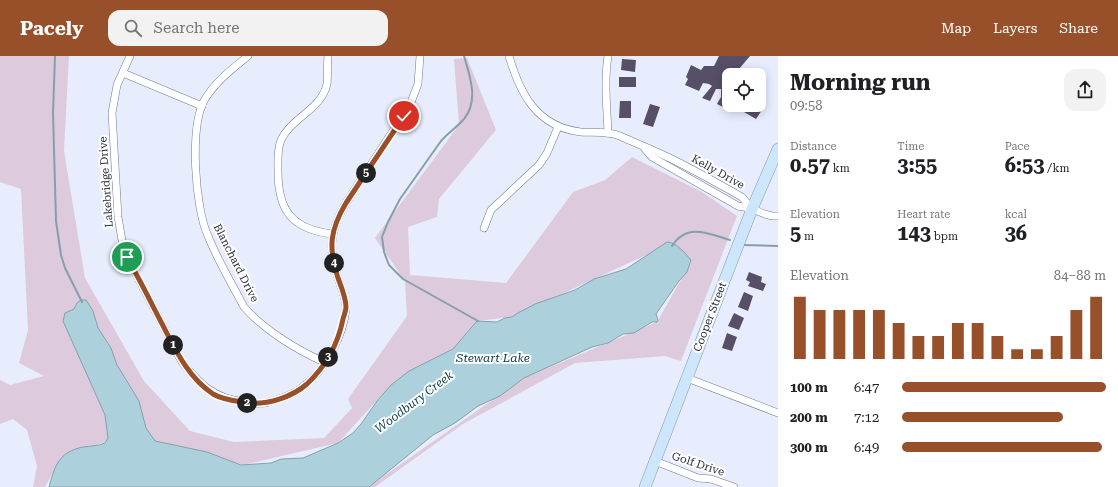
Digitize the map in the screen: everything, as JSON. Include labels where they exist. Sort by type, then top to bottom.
[{"type":"main road","name":"Cooper Street","points":[[645,487],[740,238],[774,163],[778,149]]},
{"type":"street","name":"Lakebridge Drive","points":[[130,56],[118,85],[112,113],[117,204],[120,230],[127,257],[182,362],[201,384],[214,394],[238,401],[257,404],[274,401],[289,396],[304,387],[315,376],[334,348],[340,333],[346,307],[332,253],[332,234],[337,218],[410,105],[418,84],[420,56]]},
{"type":"street","name":"Blanchard Drive","points":[[248,56],[218,81],[202,106],[198,122],[195,149],[201,213],[207,236],[244,307],[267,329],[314,358],[324,362]]},
{"type":"street","points":[[328,56],[327,84],[320,97],[313,107],[287,131],[278,148],[278,176],[279,190],[283,204],[290,216],[302,226],[315,232],[332,234]]},
{"type":"street","name":"Kelly Drive","points":[[509,56],[522,93],[542,116],[558,127],[581,132],[608,133],[617,135],[659,153],[742,197],[752,209]]},
{"type":"street","points":[[608,56],[606,69],[606,94],[608,133]]},
{"type":"street","points":[[123,73],[202,106]]},
{"type":"street","points":[[484,228],[491,210],[539,165],[547,153],[558,127]]},
{"type":"street","points":[[752,209],[760,213],[778,216]]},
{"type":"street","points":[[687,378],[778,413]]},
{"type":"street","name":"Golf Drive","points":[[655,461],[698,478],[711,479],[734,487]]},
{"type":"shaded area","points":[[0,56],[69,56],[64,151],[85,278],[144,381],[190,431],[234,442],[324,438],[352,408],[348,399],[407,316],[405,281],[375,238],[459,125],[454,59],[467,58],[496,130],[439,199],[437,217],[408,227],[410,275],[506,283],[573,192],[605,180],[632,157],[702,192],[737,216],[681,361],[665,356],[575,363],[463,424],[375,487],[368,487],[524,378],[657,322],[691,262],[672,243],[512,317],[477,321],[453,349],[391,385],[338,443],[243,465],[155,441],[107,441],[61,458],[45,487],[33,487],[37,466],[27,430],[13,419],[0,424],[0,380],[10,385],[44,376],[19,363],[28,330],[21,189],[0,182]]},
{"type":"water","name":"Stewart Lake","points":[[667,242],[677,246],[691,260],[687,272],[656,314],[658,320],[657,322],[652,322],[634,333],[623,334],[608,343],[592,347],[524,378],[500,396],[478,406],[455,423],[433,435],[369,487],[49,487],[53,472],[63,456],[75,449],[105,443],[108,438],[105,415],[63,321],[65,313],[74,309],[77,303],[81,300],[86,300],[93,311],[98,328],[111,348],[117,365],[139,401],[146,428],[155,441],[207,452],[241,465],[271,463],[281,459],[303,458],[338,443],[353,433],[391,385],[409,371],[453,349],[477,321],[497,322],[505,318],[512,317],[535,304],[575,290],[594,279],[626,269]]},
{"type":"building","points":[[719,56],[750,56],[740,68],[722,68],[722,106],[717,104],[721,97],[721,89],[716,89],[710,101],[702,98],[712,86],[709,84],[703,83],[699,91],[685,85],[688,79],[686,77],[691,65],[701,70],[704,66],[714,66]]},
{"type":"building","points":[[622,59],[636,60],[635,72],[621,70]]},
{"type":"building","points":[[619,77],[636,77],[636,87],[619,87]]},
{"type":"building","points":[[620,101],[631,101],[631,118],[619,118]]},
{"type":"building","points":[[650,104],[660,107],[653,127],[643,124]]},
{"type":"building","points":[[744,112],[761,112],[756,119]]},
{"type":"building","points":[[749,272],[762,277],[761,282],[766,284],[763,291],[748,286],[750,282],[746,280]]},
{"type":"building","points":[[744,292],[753,296],[748,311],[738,307]]},
{"type":"building","points":[[734,313],[744,318],[739,330],[728,326]]},
{"type":"building","points":[[727,333],[737,337],[732,351],[722,348]]},
{"type":"waterway","points":[[55,56],[53,113],[56,221],[61,255],[65,268],[82,302]]},
{"type":"waterway","points":[[464,56],[472,88],[469,112],[464,119],[441,141],[400,199],[382,237],[384,252],[389,265],[403,279],[478,321]]},
{"type":"waterway","name":"Woodbury Creek","points":[[672,246],[685,234],[692,232],[707,233],[730,240]]},
{"type":"waterway","name":"Woodbury Creek","points":[[742,245],[778,246]]},
{"type":"route","points":[[127,257],[182,362],[201,384],[214,394],[222,397],[257,404],[274,401],[289,396],[304,387],[315,376],[334,348],[340,333],[346,307],[332,253],[332,234],[334,227],[337,218],[346,203],[404,116]]}]
